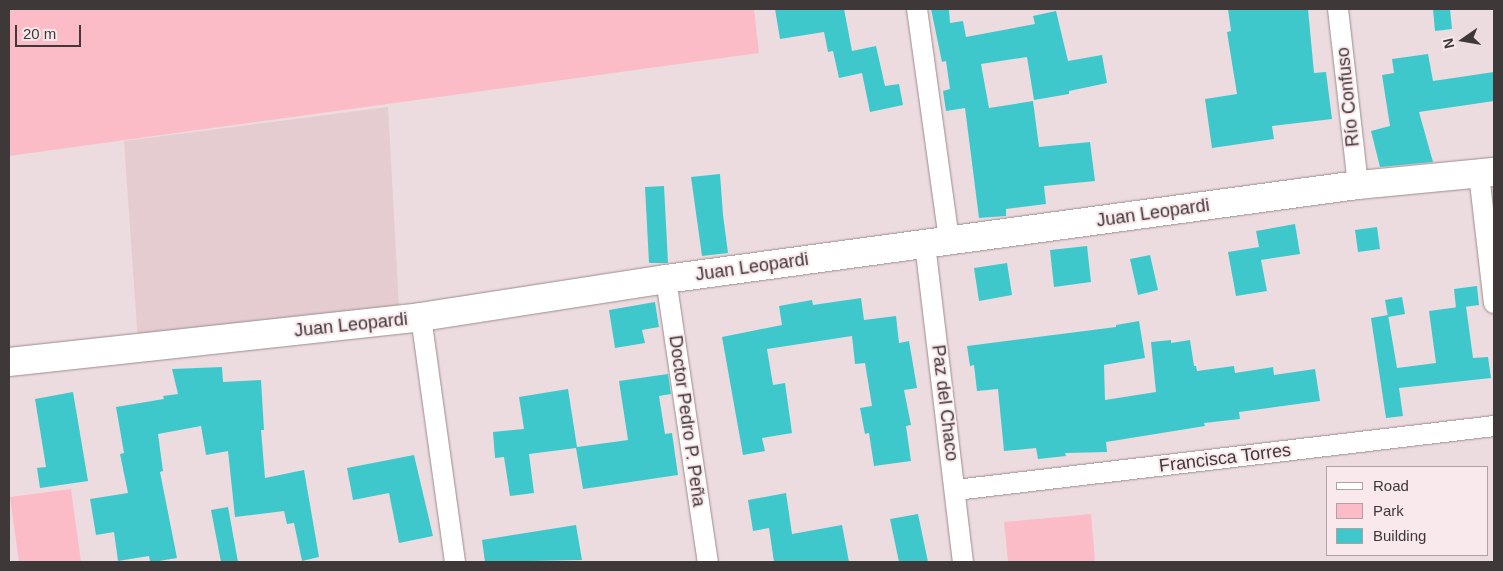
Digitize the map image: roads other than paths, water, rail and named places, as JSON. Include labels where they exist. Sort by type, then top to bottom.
[{"type":"main road","name":"Juan Leopardi","points":[[9,362],[421,317],[666,279],[1358,185],[1487,173]]},
{"type":"street","name":"Paz del Chaco","points":[[917,9],[963,562]]},
{"type":"street","name":"Río Confuso","points":[[1338,9],[1358,185]]},
{"type":"street","points":[[1487,173],[1494,302]]},
{"type":"street","name":"Doctor Pedro P. Peña","points":[[666,279],[708,562]]},
{"type":"street","points":[[421,317],[450,562]]},
{"type":"street","name":"Francisca Torres","points":[[956,490],[1494,426]]}]
